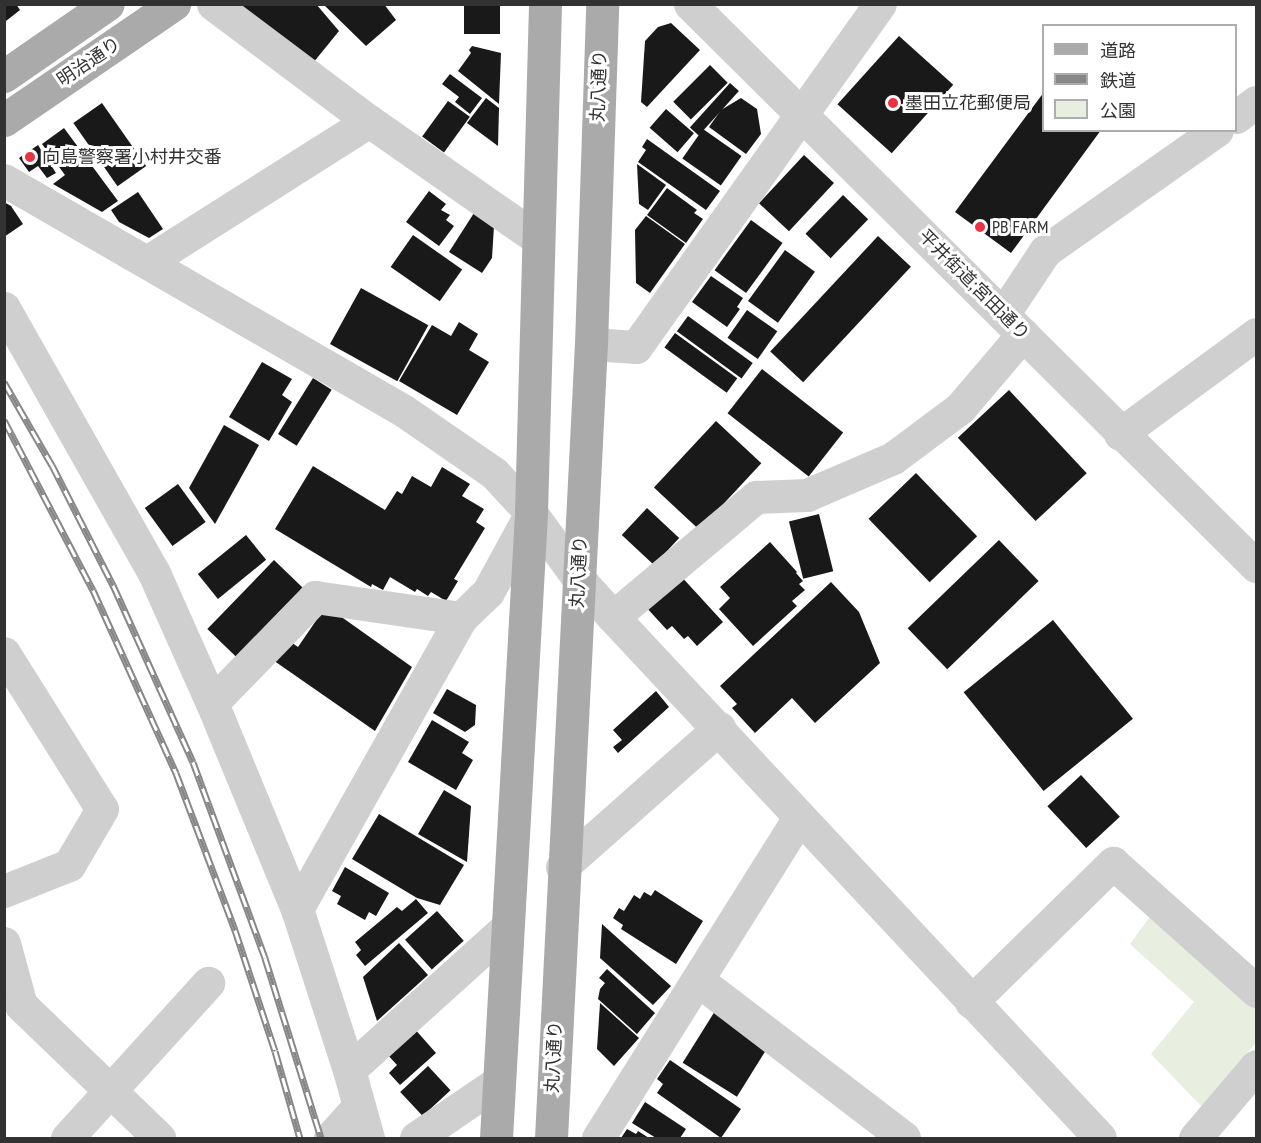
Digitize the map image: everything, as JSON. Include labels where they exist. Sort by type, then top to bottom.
[{"type":"main road","name":"明治通り","points":[[4,76],[108,4]]},
{"type":"main road","name":"明治通り","points":[[4,120],[174,4]]},
{"type":"main road","points":[[496,1138],[531,513],[545,4]]},
{"type":"main road","name":"丸八通り","points":[[550,1138],[562,867],[591,344],[602,4]]},
{"type":"street","points":[[213,4],[369,121],[538,239]]},
{"type":"street","name":"平井街道;宮田通り","points":[[690,4],[1014,324],[1120,434],[1257,566]]},
{"type":"street","points":[[591,344],[636,347],[880,4]]},
{"type":"street","points":[[147,262],[369,121]]},
{"type":"street","points":[[613,616],[756,497],[807,495],[893,458],[960,408],[1014,324],[1045,251],[1214,132]]},
{"type":"street","points":[[4,180],[404,411],[494,473],[531,513],[578,578],[719,728],[799,818],[1100,1138]]},
{"type":"street","points":[[4,308],[154,573],[212,703],[297,909],[349,1070],[368,1138]]},
{"type":"street","points":[[1120,434],[1257,334]]},
{"type":"street","points":[[297,909],[460,618],[488,592],[531,513]]},
{"type":"street","points":[[212,703],[315,597],[460,618]]},
{"type":"street","points":[[4,653],[102,809],[69,865],[4,891]]},
{"type":"street","points":[[562,867],[719,728]]},
{"type":"street","points":[[598,1138],[699,981],[799,818]]},
{"type":"street","points":[[971,1002],[1113,863],[1257,992]]},
{"type":"street","points":[[349,1070],[506,928]]},
{"type":"street","points":[[4,943],[21,1005],[159,1138]]},
{"type":"street","points":[[699,981],[904,1138]]},
{"type":"street","points":[[67,1138],[208,983]]},
{"type":"street","points":[[1195,1138],[1257,1066]]},
{"type":"street","points":[[416,1138],[498,1082]]},
{"type":"street","points":[[330,1138],[359,1106]]},
{"type":"green space","points":[[1152,914],[1256,1003],[1256,1042],[1203,1108],[1151,1054],[1194,1002],[1130,944]]},
{"type":"building","points":[[4,4],[16,4],[20,10],[6,21]]},
{"type":"building","points":[[239,4],[316,4],[339,31],[313,63]]},
{"type":"building","points":[[323,4],[384,4],[396,20],[366,46]]},
{"type":"building","points":[[464,4],[500,4],[500,34],[464,34]]},
{"type":"building","points":[[671,23],[700,50],[647,107],[641,102],[645,41],[658,27]]},
{"type":"building","points":[[899,36],[953,85],[892,153],[837,104]]},
{"type":"building","points":[[472,46],[501,53],[499,104],[458,71],[471,53],[469,50]]},
{"type":"building","points":[[710,65],[728,83],[691,119],[673,102]]},
{"type":"building","points":[[450,74],[482,98],[470,114],[455,102],[459,97],[442,84]]},
{"type":"building","points":[[730,83],[739,91],[699,136],[690,128]]},
{"type":"building","points":[[1042,95],[1042,132],[1100,132],[1011,253],[955,212]]},
{"type":"building","points":[[486,98],[499,108],[498,146],[467,123]]},
{"type":"building","points":[[741,98],[757,109],[761,134],[746,154],[709,127],[721,110]]},
{"type":"building","points":[[448,101],[470,117],[444,152],[422,137]]},
{"type":"building","points":[[102,103],[146,166],[117,186],[73,123]]},
{"type":"building","points":[[666,109],[694,133],[678,152],[650,128]]},
{"type":"building","points":[[64,128],[118,201],[102,212],[53,184],[65,175],[42,144]]},
{"type":"building","points":[[703,129],[742,156],[721,185],[682,158]]},
{"type":"building","points":[[647,139],[720,191],[706,210],[638,162],[646,150],[642,147]]},
{"type":"building","points":[[38,145],[56,173],[47,178],[38,166],[29,172],[19,158]]},
{"type":"building","points":[[804,155],[834,183],[789,231],[759,203]]},
{"type":"building","points":[[637,164],[666,185],[648,210],[639,204]]},
{"type":"building","points":[[667,188],[697,210],[694,213],[703,219],[686,243],[647,215]]},
{"type":"building","points":[[429,191],[446,204],[441,210],[450,215],[446,220],[454,226],[439,246],[406,222]]},
{"type":"building","points":[[138,192],[163,229],[149,238],[119,222],[111,210]]},
{"type":"building","points":[[843,195],[868,219],[831,258],[805,234]]},
{"type":"building","points":[[4,202],[11,206],[23,224],[4,237]]},
{"type":"building","points":[[474,213],[494,226],[492,258],[482,273],[449,252]]},
{"type":"building","points":[[646,216],[685,244],[650,293],[636,283],[635,230]]},
{"type":"building","points":[[751,220],[783,243],[746,293],[715,270]]},
{"type":"building","points":[[413,235],[462,269],[440,301],[391,267]]},
{"type":"building","points":[[878,236],[911,267],[803,382],[770,352]]},
{"type":"building","points":[[785,250],[815,272],[778,323],[748,301]]},
{"type":"building","points":[[711,276],[743,298],[737,307],[740,309],[727,327],[692,302]]},
{"type":"building","points":[[361,288],[428,325],[397,381],[330,344]]},
{"type":"building","points":[[747,310],[777,331],[758,359],[727,338]]},
{"type":"building","points":[[688,316],[753,363],[742,378],[677,331]]},
{"type":"building","points":[[459,322],[478,334],[469,350],[489,362],[457,415],[399,381],[432,325],[451,336]]},
{"type":"building","points":[[675,333],[737,378],[727,393],[664,348]]},
{"type":"building","points":[[262,362],[292,379],[282,395],[292,402],[269,441],[229,417]]},
{"type":"building","points":[[762,369],[843,432],[809,477],[728,413]]},
{"type":"building","points":[[313,378],[332,390],[297,446],[278,434]]},
{"type":"building","points":[[1009,390],[1087,473],[1036,521],[958,438]]},
{"type":"building","points":[[716,421],[761,463],[699,530],[654,488]]},
{"type":"building","points":[[224,425],[259,445],[215,524],[189,488]]},
{"type":"building","points":[[313,466],[385,510],[397,491],[402,494],[412,476],[431,487],[442,467],[470,484],[462,496],[484,509],[476,522],[485,528],[454,579],[458,581],[446,601],[431,592],[428,596],[417,589],[415,592],[390,577],[383,590],[372,584],[371,587],[275,529]]},
{"type":"building","points":[[916,473],[977,536],[930,582],[869,519]]},
{"type":"building","points":[[178,484],[206,522],[172,546],[145,508]]},
{"type":"building","points":[[647,508],[679,538],[654,565],[622,535]]},
{"type":"building","points":[[819,514],[833,571],[803,579],[789,521]]},
{"type":"building","points":[[246,535],[266,560],[218,599],[198,574]]},
{"type":"building","points":[[999,540],[1039,581],[947,669],[908,628]]},
{"type":"building","points":[[770,542],[797,572],[803,581],[799,584],[805,590],[792,601],[797,606],[753,646],[719,609],[730,598],[720,587]]},
{"type":"building","points":[[274,560],[303,588],[236,657],[207,629]]},
{"type":"building","points":[[679,574],[723,622],[697,646],[688,636],[684,639],[672,626],[667,630],[645,606]]},
{"type":"building","points":[[831,582],[859,612],[880,663],[815,723],[792,698],[755,733],[732,708],[737,704],[720,686]]},
{"type":"building","points":[[326,606],[412,667],[375,731],[270,658],[288,640],[298,647]]},
{"type":"building","points":[[1053,620],[1133,719],[1044,791],[964,692]]},
{"type":"building","points":[[447,689],[476,705],[475,725],[465,732],[433,713]]},
{"type":"building","points":[[656,691],[669,707],[618,753],[613,747],[622,740],[613,730]]},
{"type":"building","points":[[432,720],[469,742],[462,753],[473,760],[456,790],[408,762]]},
{"type":"building","points":[[1081,775],[1120,817],[1086,848],[1047,806]]},
{"type":"building","points":[[444,790],[471,806],[467,862],[418,834]]},
{"type":"building","points":[[379,814],[464,865],[440,905],[417,898],[352,859]]},
{"type":"building","points":[[345,867],[389,893],[376,916],[369,912],[365,920],[337,904],[341,896],[332,891]]},
{"type":"building","points":[[655,890],[703,921],[676,964],[621,929],[623,925],[613,918],[619,908],[624,911],[634,895],[640,899],[644,892],[651,896]]},
{"type":"building","points":[[416,899],[428,913],[365,966],[356,955],[361,950],[355,942],[397,907],[402,911]]},
{"type":"building","points":[[437,911],[464,941],[432,969],[405,940]]},
{"type":"building","points":[[602,924],[671,986],[653,1005],[600,958]]},
{"type":"building","points":[[399,943],[428,975],[377,1021],[363,977]]},
{"type":"building","points":[[607,969],[655,1013],[637,1034],[598,999],[600,989],[605,983],[599,978]]},
{"type":"building","points":[[600,1003],[639,1038],[614,1066],[597,1049]]},
{"type":"building","points":[[715,1011],[769,1045],[737,1097],[683,1063]]},
{"type":"building","points":[[413,1027],[436,1053],[400,1085],[389,1073],[397,1065],[385,1052]]},
{"type":"building","points":[[670,1060],[741,1109],[721,1138],[657,1093],[663,1084],[657,1079]]},
{"type":"building","points":[[428,1066],[451,1090],[423,1116],[400,1092]]},
{"type":"building","points":[[645,1102],[686,1129],[680,1138],[656,1138],[632,1123]]},
{"type":"building","points":[[627,1129],[636,1134],[638,1131],[649,1138],[621,1138]]},
{"type":"railway","points":[[4,382],[52,465],[113,585],[193,762],[265,958],[321,1138]]},
{"type":"railway","points":[[4,420],[93,590],[176,773],[235,930],[275,1051],[300,1138]]},
{"type":"place","name":"墨田立花郵便局","points":[[893,103]]},
{"type":"place","name":"向島警察署小村井交番","points":[[30,157]]},
{"type":"place","name":"PB FARM","points":[[980,227]]}]
